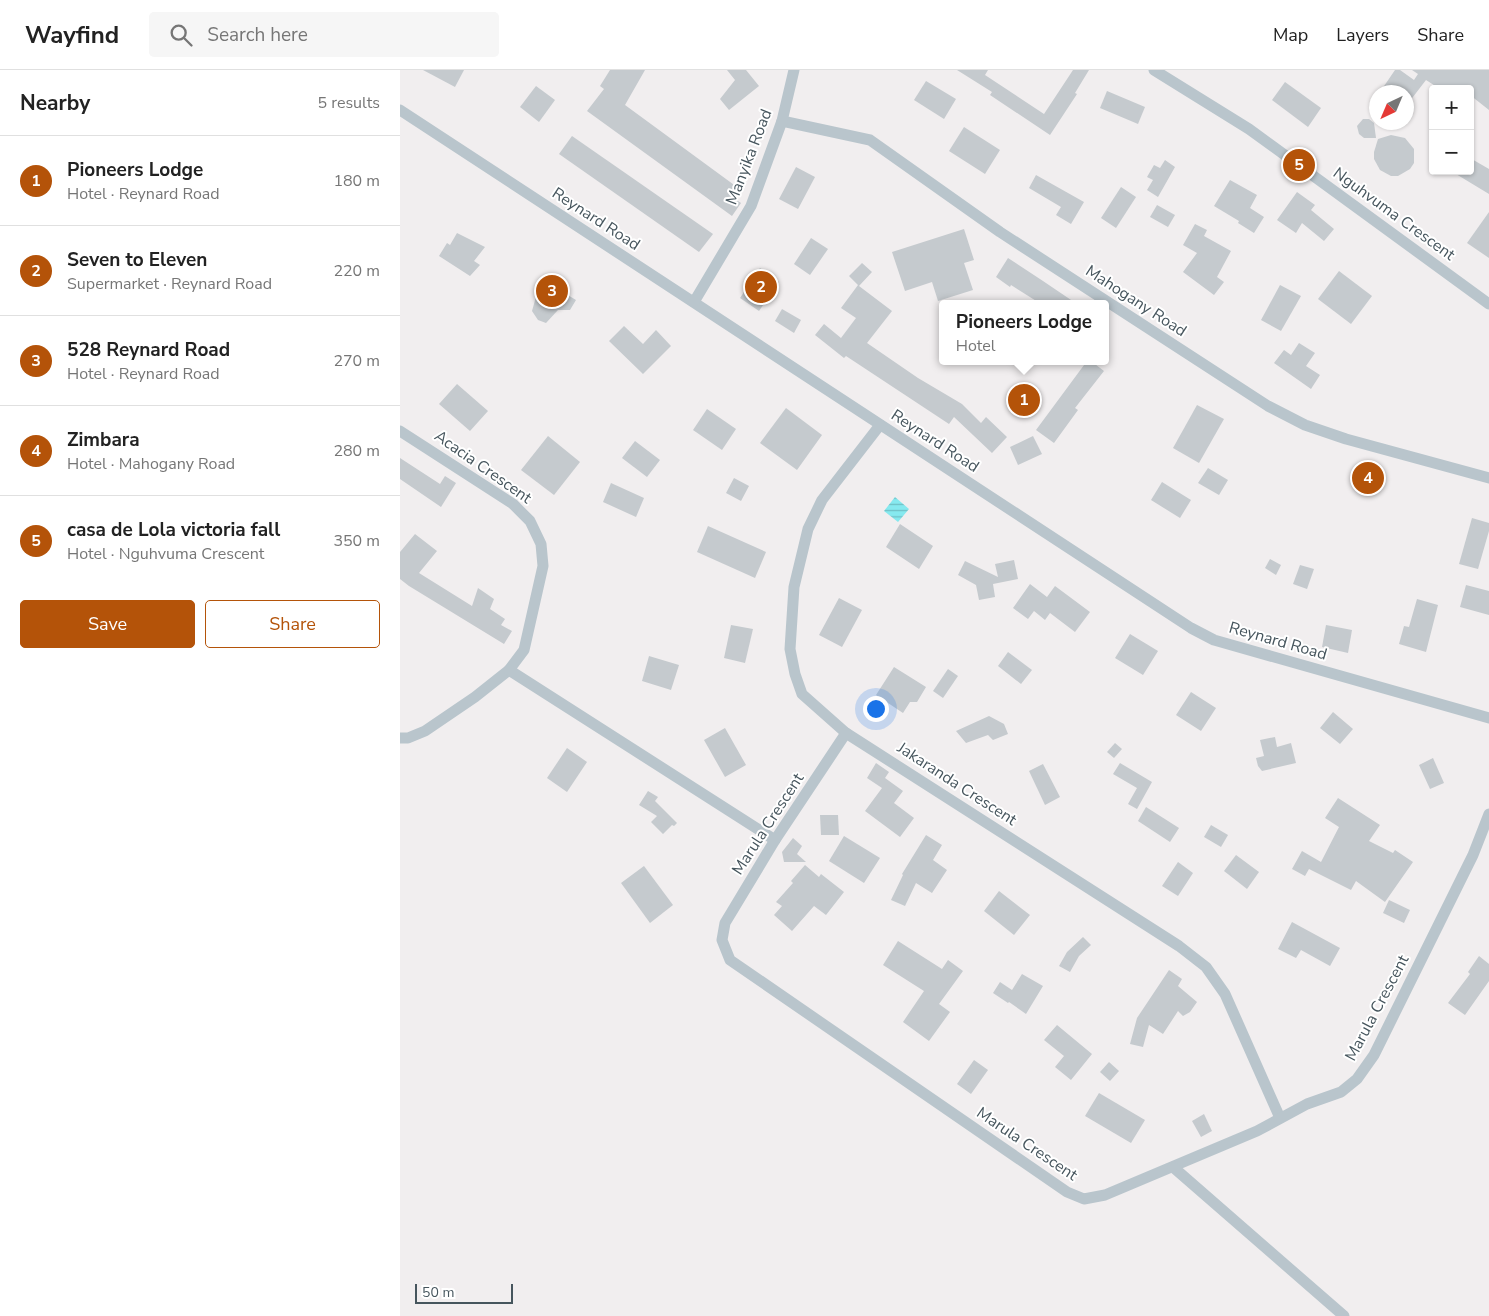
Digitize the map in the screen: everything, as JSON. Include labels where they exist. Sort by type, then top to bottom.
[{"type":"street","name":"Manyika Road","points":[[694,302],[750,206],[782,121],[794,70]]},
{"type":"street","name":"Nguhvuma Crescent","points":[[1154,70],[1249,129],[1489,304]]},
{"type":"street","name":"Reynard Road","points":[[400,110],[1191,628],[1214,640],[1489,718]]},
{"type":"street","name":"Mahogany Road","points":[[782,121],[870,140],[1000,232],[1105,300]]},
{"type":"street","name":"Mahogany Road","points":[[1109,303],[1268,406],[1306,425],[1346,439],[1489,478]]},
{"type":"street","name":"Jakaranda Crescent","points":[[880,425],[822,500],[808,529],[794,587],[790,649],[795,674],[802,694],[846,733],[1179,946],[1206,967],[1224,994],[1280,1118]]},
{"type":"street","name":"Acacia Crescent","points":[[400,431],[513,504],[530,521],[541,544],[543,566],[524,650],[509,670],[475,697],[425,732],[408,738],[400,738]]},
{"type":"street","points":[[509,670],[775,840]]},
{"type":"street","name":"Marula Crescent","points":[[846,733],[775,840],[725,923],[722,940],[730,960],[1067,1192],[1084,1199],[1105,1195],[1257,1131],[1307,1104],[1341,1092],[1357,1080],[1374,1055],[1465,873],[1489,814]]},
{"type":"street","points":[[1173,1166],[1344,1316]]},
{"type":"water","points":[[895,497],[909,509],[898,522],[884,511]]},
{"type":"building","points":[[423,70],[464,70],[455,87]]},
{"type":"building","points":[[610,70],[645,70],[625,105],[741,190],[735,199],[741,203],[732,216],[587,111],[604,89],[600,86]]},
{"type":"building","points":[[727,70],[746,70],[759,86],[729,110],[720,99],[735,80]]},
{"type":"building","points":[[957,70],[988,70],[985,75],[1044,114],[1073,70],[1089,70],[1075,93],[1077,94],[1050,135],[990,95],[992,92]]},
{"type":"building","points":[[1395,70],[1400,70],[1414,80],[1418,74],[1412,70],[1489,70],[1489,110],[1474,98],[1474,85],[1434,85],[1426,80],[1414,96],[1414,85],[1385,85]]},
{"type":"building","points":[[926,81],[956,99],[944,119],[914,100]]},
{"type":"building","points":[[1285,82],[1321,108],[1308,127],[1272,100]]},
{"type":"building","points":[[536,86],[555,100],[539,122],[520,107]]},
{"type":"building","points":[[1107,91],[1145,107],[1138,124],[1100,108]]},
{"type":"building","points":[[1363,119],[1369,119],[1369,130],[1375,130],[1376,138],[1364,138],[1359,134],[1357,126]]},
{"type":"building","points":[[964,127],[1000,150],[985,174],[949,151]]},
{"type":"building","points":[[1391,135],[1405,138],[1414,149],[1414,163],[1410,169],[1398,176],[1391,176],[1380,170],[1374,159],[1378,139]]},
{"type":"building","points":[[572,136],[713,234],[699,252],[559,154]]},
{"type":"building","points":[[1165,160],[1175,167],[1158,197],[1147,190],[1153,180],[1147,177],[1154,165],[1160,168]]},
{"type":"building","points":[[1474,160],[1489,169],[1489,194],[1458,175],[1474,175]]},
{"type":"building","points":[[796,167],[815,177],[798,209],[779,199]]},
{"type":"building","points":[[1036,175],[1084,202],[1071,224],[1056,215],[1061,207],[1029,188]]},
{"type":"building","points":[[1230,180],[1257,195],[1250,208],[1264,217],[1254,233],[1238,223],[1239,221],[1214,206]]},
{"type":"building","points":[[1121,187],[1136,197],[1116,228],[1101,218]]},
{"type":"building","points":[[1297,192],[1315,205],[1311,210],[1334,229],[1324,241],[1302,223],[1296,233],[1277,220]]},
{"type":"building","points":[[1157,205],[1175,215],[1168,227],[1150,217]]},
{"type":"building","points":[[1489,212],[1489,258],[1467,243]]},
{"type":"building","points":[[1195,224],[1207,230],[1204,236],[1231,251],[1217,277],[1224,282],[1214,295],[1183,272],[1197,253],[1183,245]]},
{"type":"building","points":[[964,229],[974,260],[964,263],[973,290],[938,301],[932,282],[905,291],[892,252]]},
{"type":"building","points":[[457,233],[485,247],[474,261],[480,265],[470,276],[439,256],[447,243],[450,245]]},
{"type":"building","points":[[811,238],[828,249],[810,275],[794,264]]},
{"type":"building","points":[[1008,258],[1071,300],[1035,300],[996,277]]},
{"type":"building","points":[[862,263],[872,272],[859,286],[892,311],[867,343],[918,378],[962,404],[981,423],[986,417],[1007,437],[992,453],[954,417],[949,424],[846,356],[844,358],[815,335],[824,324],[841,338],[856,318],[841,308],[858,285],[849,276]]},
{"type":"building","points":[[760,268],[779,282],[759,311],[740,298]]},
{"type":"building","points":[[1339,271],[1372,296],[1351,324],[1318,299]]},
{"type":"building","points":[[541,279],[576,300],[570,310],[558,310],[546,323],[538,320],[532,311]]},
{"type":"building","points":[[1280,285],[1301,296],[1281,331],[1261,320]]},
{"type":"building","points":[[782,309],[801,320],[794,333],[775,321]]},
{"type":"building","points":[[624,326],[643,344],[656,330],[671,346],[643,374],[609,341]]},
{"type":"building","points":[[1299,343],[1315,353],[1306,366],[1320,375],[1311,389],[1274,363],[1284,350],[1291,355]]},
{"type":"building","points":[[1084,365],[1096,365],[1104,371],[1075,408],[1078,410],[1054,443],[1036,430]]},
{"type":"building","points":[[457,384],[488,411],[470,431],[439,404]]},
{"type":"building","points":[[1197,405],[1224,419],[1199,463],[1173,448]]},
{"type":"building","points":[[786,408],[822,435],[797,470],[760,443]]},
{"type":"building","points":[[707,409],[736,429],[722,450],[693,430]]},
{"type":"building","points":[[548,436],[580,462],[554,495],[521,470]]},
{"type":"building","points":[[1033,436],[1042,454],[1018,465],[1010,447]]},
{"type":"building","points":[[635,441],[660,460],[647,477],[622,458]]},
{"type":"building","points":[[400,458],[440,484],[445,476],[456,483],[441,507],[400,479]]},
{"type":"building","points":[[1208,468],[1228,480],[1219,495],[1198,483]]},
{"type":"building","points":[[734,478],[749,486],[741,501],[726,493]]},
{"type":"building","points":[[1162,482],[1191,500],[1180,518],[1151,500]]},
{"type":"building","points":[[611,483],[644,498],[636,517],[603,502]]},
{"type":"building","points":[[1472,518],[1489,523],[1489,531],[1478,569],[1459,564]]},
{"type":"building","points":[[900,524],[933,546],[919,569],[886,547]]},
{"type":"building","points":[[708,526],[766,552],[755,578],[697,552]]},
{"type":"building","points":[[415,534],[437,551],[419,573],[472,606],[478,588],[494,599],[490,609],[505,619],[501,625],[512,631],[504,644],[400,579],[400,552]]},
{"type":"building","points":[[1270,559],[1281,565],[1276,575],[1265,568]]},
{"type":"building","points":[[1014,560],[1018,579],[993,584],[995,597],[979,600],[976,585],[958,575],[965,561],[998,577],[995,564]]},
{"type":"building","points":[[1300,565],[1314,569],[1307,589],[1293,584]]},
{"type":"building","points":[[1030,584],[1047,597],[1055,586],[1090,612],[1075,632],[1050,613],[1045,620],[1034,611],[1028,619],[1013,608]]},
{"type":"building","points":[[1466,585],[1489,591],[1489,615],[1460,607]]},
{"type":"building","points":[[839,598],[862,610],[842,647],[819,635]]},
{"type":"building","points":[[1417,599],[1438,605],[1426,652],[1399,644],[1404,626],[1409,627]]},
{"type":"building","points":[[731,625],[753,629],[745,663],[724,658]]},
{"type":"building","points":[[1326,625],[1352,630],[1348,653],[1322,647]]},
{"type":"building","points":[[1130,634],[1158,651],[1143,675],[1115,658]]},
{"type":"building","points":[[1008,652],[1032,670],[1021,684],[998,666]]},
{"type":"building","points":[[649,656],[679,665],[671,690],[642,681]]},
{"type":"building","points":[[894,667],[926,687],[917,702],[910,702],[903,713],[876,695]]},
{"type":"building","points":[[948,669],[958,676],[943,698],[933,691]]},
{"type":"building","points":[[1191,692],[1216,708],[1201,731],[1176,715]]},
{"type":"building","points":[[1333,712],[1353,729],[1340,744],[1320,728]]},
{"type":"building","points":[[989,716],[1004,724],[1008,734],[993,740],[988,735],[966,743],[956,731]]},
{"type":"building","points":[[725,728],[746,765],[725,777],[704,740]]},
{"type":"building","points":[[1275,737],[1277,747],[1291,743],[1296,763],[1262,771],[1258,766],[1256,758],[1264,756],[1260,740]]},
{"type":"building","points":[[1115,743],[1122,749],[1114,758],[1107,752]]},
{"type":"building","points":[[567,748],[587,762],[567,792],[547,778]]},
{"type":"building","points":[[1433,758],[1444,783],[1430,789],[1419,765]]},
{"type":"building","points":[[876,763],[889,772],[885,778],[903,791],[894,803],[914,818],[900,837],[865,811],[882,788],[867,778]]},
{"type":"building","points":[[1120,763],[1152,782],[1137,809],[1128,804],[1137,788],[1113,774]]},
{"type":"building","points":[[1043,764],[1060,797],[1045,805],[1029,771]]},
{"type":"building","points":[[648,791],[658,797],[655,801],[677,823],[674,826],[672,825],[663,834],[651,822],[657,816],[639,805]]},
{"type":"building","points":[[1338,798],[1380,825],[1369,841],[1393,853],[1395,850],[1413,862],[1385,902],[1356,881],[1351,890],[1309,869],[1305,876],[1292,869],[1302,851],[1321,862],[1339,827],[1325,818]]},
{"type":"building","points":[[1146,807],[1179,828],[1170,842],[1138,821]]},
{"type":"building","points":[[820,815],[838,815],[839,835],[821,835]]},
{"type":"building","points":[[1211,825],[1228,835],[1221,847],[1204,837]]},
{"type":"building","points":[[926,835],[942,845],[933,860],[947,870],[932,893],[916,883],[905,906],[891,900],[902,874]]},
{"type":"building","points":[[844,836],[880,858],[864,883],[829,861]]},
{"type":"building","points":[[793,838],[802,846],[797,854],[806,862],[784,862],[782,852]]},
{"type":"building","points":[[1236,855],[1259,872],[1247,889],[1224,871]]},
{"type":"building","points":[[1178,862],[1193,873],[1178,896],[1162,886]]},
{"type":"building","points":[[805,865],[819,877],[821,874],[844,892],[826,915],[814,906],[792,931],[774,915],[782,906],[776,902],[793,883],[791,881]]},
{"type":"building","points":[[644,866],[673,905],[650,923],[621,883]]},
{"type":"building","points":[[999,891],[1030,915],[1014,935],[984,911]]},
{"type":"building","points":[[1389,900],[1410,910],[1404,923],[1383,913]]},
{"type":"building","points":[[1292,922],[1340,948],[1330,966],[1301,950],[1296,958],[1278,949]]},
{"type":"building","points":[[1083,937],[1091,945],[1079,956],[1070,972],[1059,966],[1067,952]]},
{"type":"building","points":[[898,941],[942,969],[948,960],[963,971],[939,1004],[950,1012],[929,1041],[903,1022],[924,991],[883,965]]},
{"type":"building","points":[[1479,956],[1489,964],[1489,981],[1465,1015],[1448,1003],[1470,974],[1468,972]]},
{"type":"building","points":[[1169,970],[1182,979],[1178,986],[1197,1002],[1190,1012],[1183,1016],[1178,1011],[1163,1034],[1149,1025],[1143,1047],[1130,1044],[1137,1018]]},
{"type":"building","points":[[1022,974],[1043,986],[1026,1014],[993,993],[1000,982],[1012,990]]},
{"type":"building","points":[[1057,1025],[1092,1054],[1071,1080],[1055,1067],[1064,1056],[1044,1040]]},
{"type":"building","points":[[974,1060],[988,1070],[971,1094],[957,1084]]},
{"type":"building","points":[[1109,1062],[1119,1071],[1110,1081],[1100,1072]]},
{"type":"building","points":[[1099,1093],[1145,1120],[1131,1143],[1085,1116]]},
{"type":"building","points":[[1204,1114],[1212,1131],[1201,1137],[1192,1121]]},
{"type":"place","name":"casa de Lola victoria fall","points":[[1299,165]]},
{"type":"place","name":"Seven to Eleven","points":[[761,287]]},
{"type":"place","name":"528 Reynard Road","points":[[552,291]]},
{"type":"place","name":"Pioneers Lodge","points":[[1024,400]]},
{"type":"place","name":"Zimbara","points":[[1368,478]]}]
